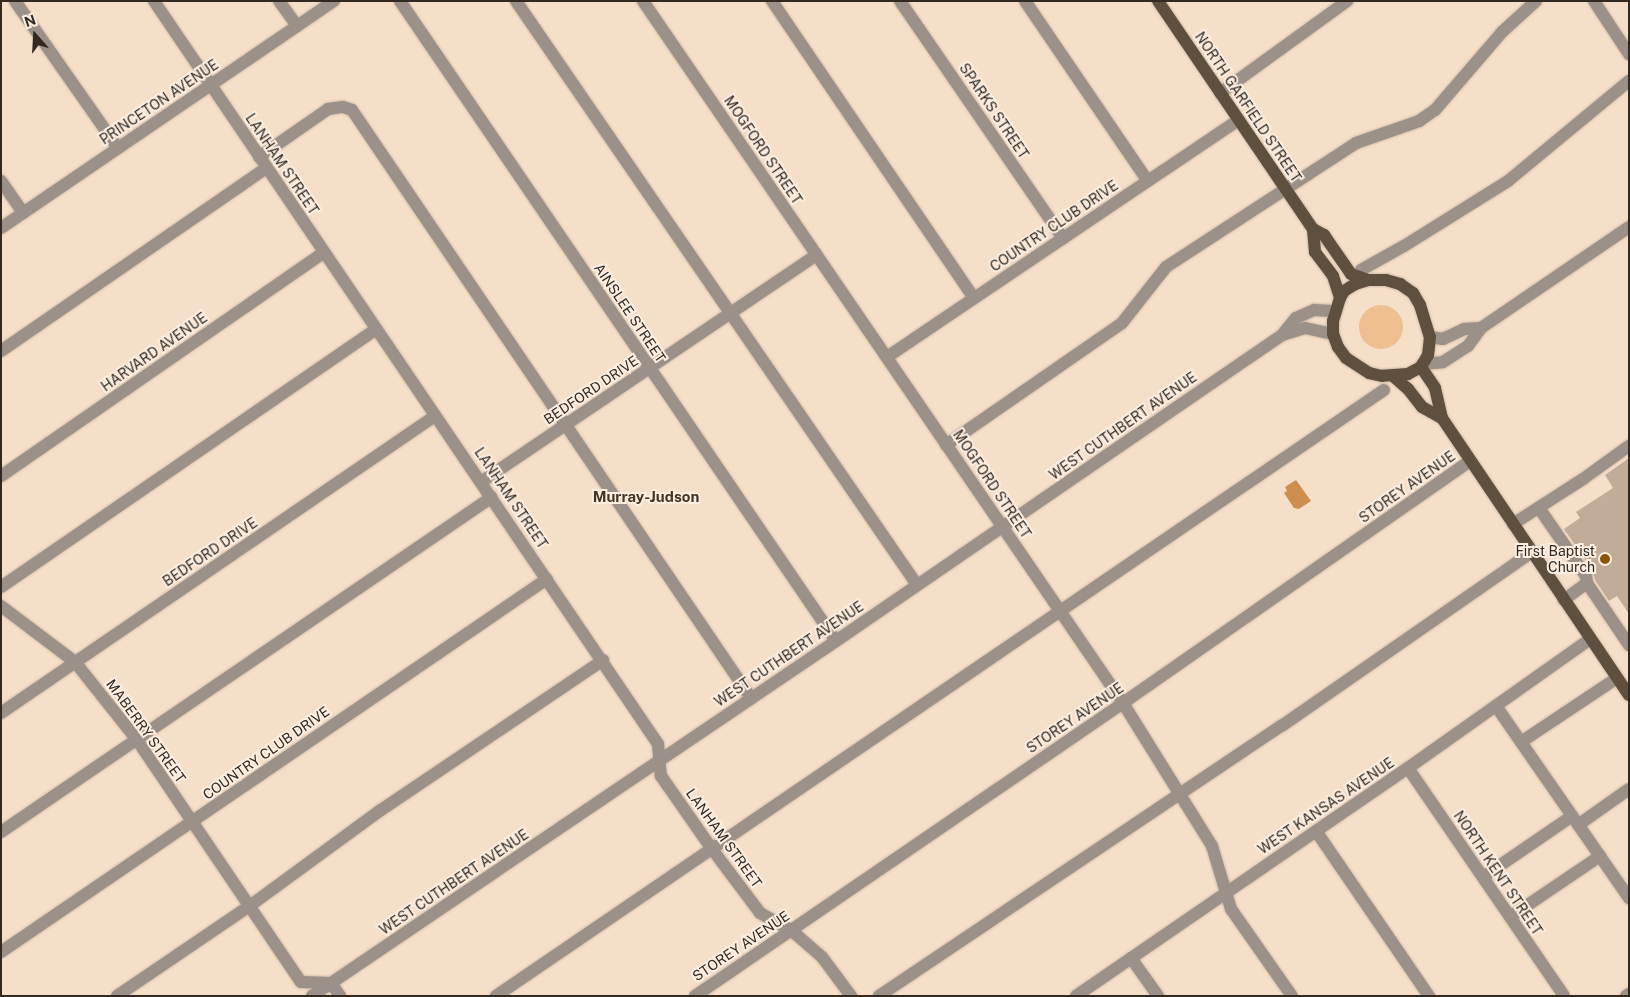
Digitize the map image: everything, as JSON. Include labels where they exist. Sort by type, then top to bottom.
[{"type":"main road","name":"NORTH GARFIELD STREET","points":[[1159,2],[1312,229]]},
{"type":"main road","points":[[1312,229],[1324,235],[1351,274],[1364,275],[1400,284],[1413,293],[1420,305],[1430,336],[1428,355],[1422,365],[1408,374],[1393,376],[1369,373],[1346,358],[1338,347],[1333,334],[1333,321],[1340,298],[1344,291],[1364,275]]},
{"type":"main road","points":[[1312,229],[1315,252],[1332,276],[1340,298]]},
{"type":"main road","points":[[1422,365],[1435,388],[1442,418],[1629,695]]},
{"type":"main road","points":[[1393,376],[1408,389],[1422,407],[1442,418]]},
{"type":"street","points":[[15,1],[118,148]]},
{"type":"street","name":"LANHAM STREET","points":[[154,1],[259,158],[603,660],[658,744],[661,776],[712,849],[760,913],[791,930],[822,957],[851,996]]},
{"type":"street","points":[[279,1],[297,26]]},
{"type":"street","name":"PRINCETON AVENUE","points":[[1,228],[334,1]]},
{"type":"street","name":"AINSLEE STREET","points":[[400,1],[836,641]]},
{"type":"street","points":[[516,1],[917,585]]},
{"type":"street","name":"MOGFORD STREET","points":[[643,1],[1123,703],[1212,846],[1231,909],[1292,996]]},
{"type":"street","points":[[772,1],[974,298]]},
{"type":"street","name":"SPARKS STREET","points":[[900,1],[1063,238]]},
{"type":"street","points":[[1025,1],[1148,181]]},
{"type":"street","points":[[1220,93],[1347,1]]},
{"type":"street","points":[[946,445],[1122,323],[1166,267],[1356,143],[1419,121],[1435,110],[1502,32],[1536,1]]},
{"type":"street","points":[[1594,1],[1629,54]]},
{"type":"street","points":[[1364,275],[1404,246],[1508,180],[1629,81]]},
{"type":"street","points":[[259,158],[328,109],[343,107],[352,110],[751,698]]},
{"type":"street","name":"COUNTRY CLUB DRIVE","points":[[887,358],[1239,120]]},
{"type":"street","points":[[1,351],[266,168]]},
{"type":"street","points":[[1,181],[23,213]]},
{"type":"street","points":[[1422,365],[1442,362],[1468,346],[1481,328],[1629,228]]},
{"type":"street","name":"HARVARD AVENUE","points":[[1,476],[324,252]]},
{"type":"street","name":"BEDFORD DRIVE","points":[[482,482],[816,255]]},
{"type":"street","name":"WEST CUTHBERT AVENUE","points":[[312,996],[836,641],[1282,335],[1296,318],[1314,310],[1336,311]]},
{"type":"street","name":"WEST CUTHBERT AVENUE","points":[[1282,335],[1305,328],[1333,334]]},
{"type":"street","points":[[1430,336],[1444,339],[1464,329],[1481,328]]},
{"type":"street","points":[[1,587],[376,329]]},
{"type":"street","points":[[496,996],[1384,390]]},
{"type":"street","name":"BEDFORD DRIVE","points":[[1,713],[436,416]]},
{"type":"street","points":[[1513,524],[1629,446]]},
{"type":"street","name":"STOREY AVENUE","points":[[695,996],[1123,703],[1470,461]]},
{"type":"street","points":[[1,832],[492,497]]},
{"type":"street","points":[[1539,508],[1586,576],[1587,583],[1627,642]]},
{"type":"street","points":[[879,996],[1283,725],[1532,552]]},
{"type":"street","name":"COUNTRY CLUB DRIVE","points":[[1,952],[547,579]]},
{"type":"street","points":[[1564,600],[1587,583]]},
{"type":"street","name":"MABERRY STREET","points":[[1,606],[75,662],[137,740],[251,905],[301,982],[331,983]]},
{"type":"street","name":"WEST KANSAS AVENUE","points":[[1076,996],[1408,768],[1590,639]]},
{"type":"street","points":[[117,996],[251,905],[381,810],[603,660]]},
{"type":"street","points":[[1521,742],[1617,678]]},
{"type":"street","points":[[1496,706],[1629,898]]},
{"type":"street","name":"NORTH KENT STREET","points":[[1408,768],[1564,996]]},
{"type":"street","points":[[1483,877],[1629,789]]},
{"type":"street","points":[[1316,831],[1429,996]]},
{"type":"street","points":[[1510,917],[1600,856]]},
{"type":"street","points":[[1131,958],[1158,996]]},
{"type":"street","points":[[331,983],[340,996]]},
{"type":"shaded area","points":[[1385,305],[1397,311],[1402,318],[1402,336],[1397,343],[1390,348],[1377,349],[1369,346],[1362,339],[1359,323],[1362,315],[1369,308]]},
{"type":"shaded area","points":[[1296,480],[1311,501],[1299,509],[1294,508],[1284,493],[1287,491],[1285,487]]},
{"type":"building","name":"First Baptist Church","points":[[1629,458],[1629,614],[1617,596],[1609,601],[1595,580],[1593,571],[1564,529],[1580,518],[1576,512],[1613,488],[1605,475]]},
{"type":"place","name":"First Baptist Church","points":[[1605,559]]},
{"type":"district","name":"Murray-Judson","points":[[646,497]]}]
